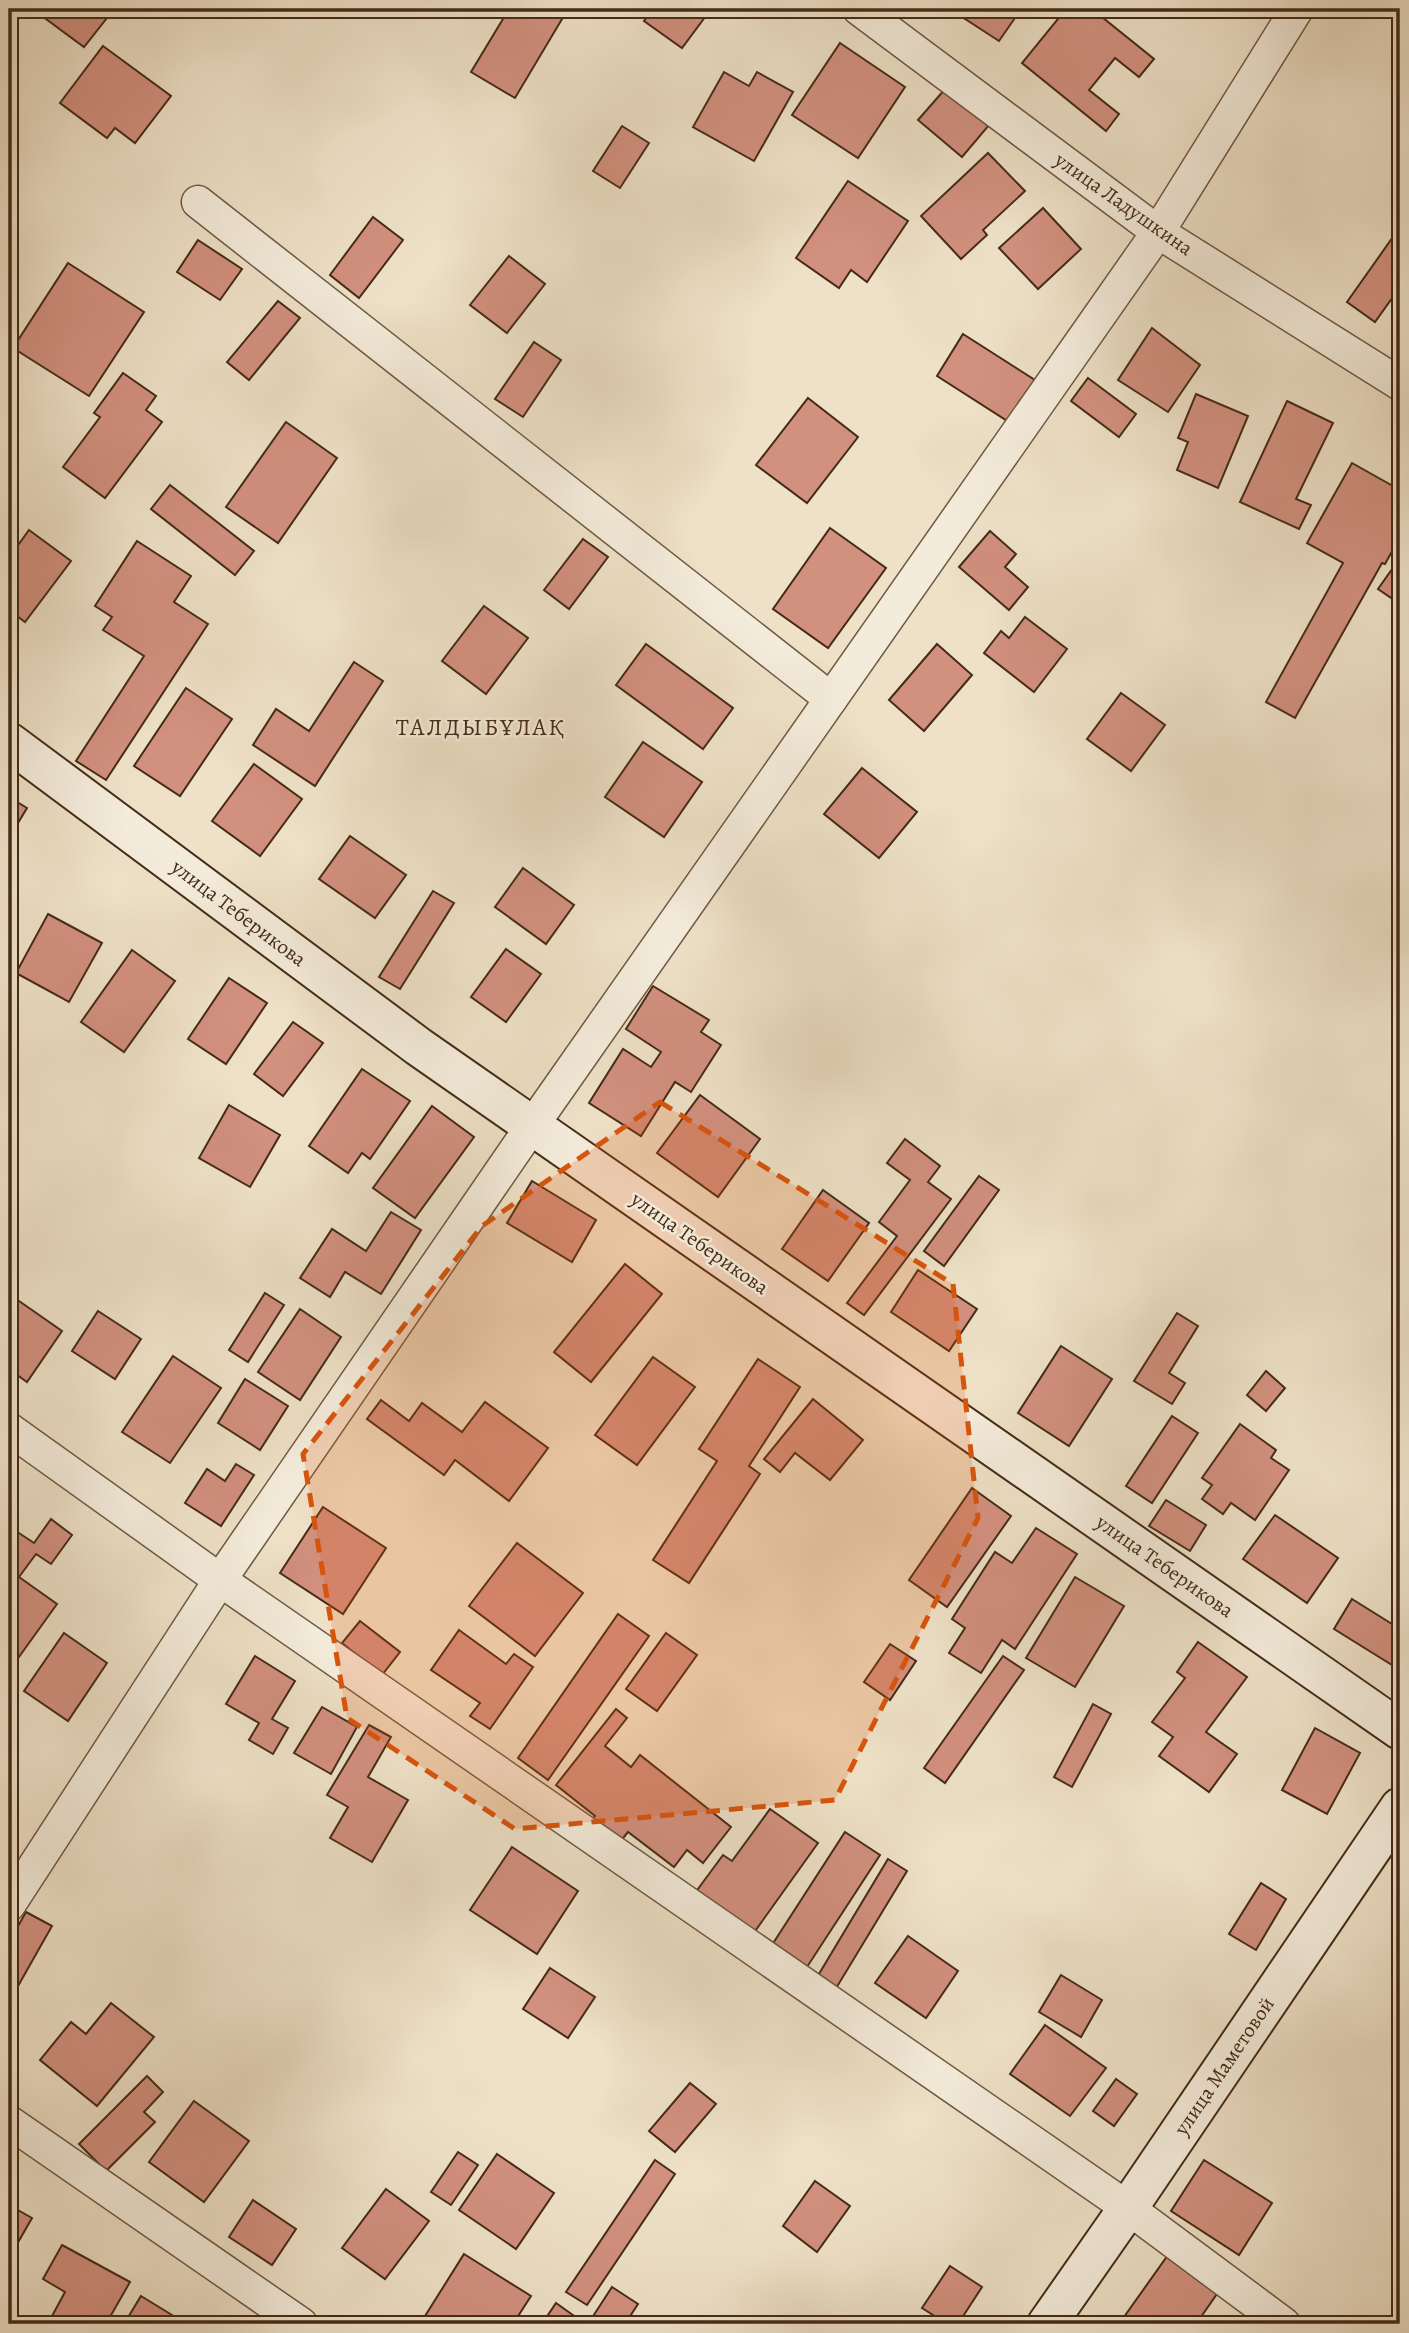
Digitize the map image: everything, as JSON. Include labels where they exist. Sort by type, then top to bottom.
[{"type":"street","name":"улица Ладушкина","points":[[859,9],[1158,232],[1400,384]]},
{"type":"street","points":[[9,1905],[220,1580],[532,1126],[1158,232],[1297,9]]},
{"type":"street","points":[[198,202],[831,699]]},
{"type":"street","name":"улица Теберикова","points":[[9,742],[408,1039],[1400,1730]]},
{"type":"street","points":[[9,1429],[220,1580],[1128,2208],[1284,2324]]},
{"type":"street","name":"улица Маметовой","points":[[1047,2324],[1400,1807]]},
{"type":"street","points":[[9,2122],[300,2324]]},
{"type":"highlighted area","points":[[660,1102],[953,1284],[978,1518],[835,1800],[515,1829],[347,1718],[303,1454],[482,1226]]},
{"type":"building","points":[[48,9],[114,9],[84,47],[42,16]]},
{"type":"building","points":[[509,9],[568,9],[515,98],[471,72]]},
{"type":"building","points":[[653,9],[711,9],[682,48],[644,21]]},
{"type":"building","points":[[1008,9],[1017,15],[999,41],[953,11]]},
{"type":"building","points":[[1066,9],[1092,9],[1154,59],[1139,77],[1115,58],[1089,90],[1119,114],[1106,131],[1022,63]]},
{"type":"building","points":[[840,43],[905,87],[858,158],[792,115]]},
{"type":"building","points":[[103,46],[171,96],[135,143],[115,128],[107,138],[60,103]]},
{"type":"building","points":[[724,72],[749,86],[757,72],[793,92],[754,161],[693,127]]},
{"type":"building","points":[[1400,85],[1400,101],[1392,94]]},
{"type":"building","points":[[946,88],[990,124],[962,157],[918,120]]},
{"type":"building","points":[[622,126],[649,143],[620,188],[593,171]]},
{"type":"building","points":[[988,153],[1025,191],[983,230],[987,235],[961,259],[921,216]]},
{"type":"building","points":[[848,181],[908,221],[867,282],[851,270],[839,288],[796,258]]},
{"type":"building","points":[[1043,208],[1081,249],[1038,289],[999,248]]},
{"type":"building","points":[[373,217],[403,240],[359,298],[330,275]]},
{"type":"building","points":[[1400,227],[1400,287],[1375,322],[1347,302]]},
{"type":"building","points":[[198,240],[242,269],[220,300],[177,272]]},
{"type":"building","points":[[509,256],[545,284],[507,333],[470,305]]},
{"type":"building","points":[[68,263],[144,312],[89,396],[13,348]]},
{"type":"building","points":[[278,301],[300,318],[249,380],[227,362]]},
{"type":"building","points":[[1152,328],[1200,365],[1168,412],[1118,380]]},
{"type":"building","points":[[963,334],[1035,380],[1009,422],[937,376]]},
{"type":"building","points":[[534,342],[561,360],[523,417],[495,399]]},
{"type":"building","points":[[123,373],[156,396],[146,410],[162,422],[105,498],[63,467],[100,417],[94,413]]},
{"type":"building","points":[[1088,378],[1136,414],[1119,437],[1071,401]]},
{"type":"building","points":[[1196,394],[1248,416],[1218,488],[1177,470],[1188,442],[1178,438]]},
{"type":"building","points":[[808,398],[858,437],[807,503],[756,465]]},
{"type":"building","points":[[1287,401],[1333,423],[1296,499],[1311,505],[1299,529],[1240,502]]},
{"type":"building","points":[[286,422],[337,458],[278,543],[226,507]]},
{"type":"building","points":[[1352,463],[1400,490],[1400,537],[1385,564],[1382,563],[1295,718],[1266,702],[1343,563],[1307,543]]},
{"type":"building","points":[[170,485],[254,551],[235,575],[151,509]]},
{"type":"building","points":[[830,528],[886,568],[828,648],[773,609]]},
{"type":"building","points":[[29,530],[71,561],[25,622],[9,610],[9,543],[16,548]]},
{"type":"building","points":[[990,531],[1016,554],[1005,567],[1028,587],[1009,610],[959,567]]},
{"type":"building","points":[[583,539],[608,557],[569,609],[544,590]]},
{"type":"building","points":[[137,541],[191,576],[174,602],[208,624],[106,780],[76,761],[144,656],[103,630],[112,617],[95,606]]},
{"type":"building","points":[[1400,558],[1400,604],[1378,589]]},
{"type":"building","points":[[484,606],[528,638],[486,694],[442,661]]},
{"type":"building","points":[[1025,617],[1067,649],[1034,692],[984,653],[1001,631],[1009,638]]},
{"type":"building","points":[[646,644],[733,708],[703,749],[616,685]]},
{"type":"building","points":[[937,644],[972,675],[924,731],[889,700]]},
{"type":"building","points":[[354,662],[383,681],[315,786],[253,745],[276,709],[309,731]]},
{"type":"building","points":[[186,688],[232,719],[180,796],[134,766]]},
{"type":"building","points":[[1121,693],[1165,725],[1131,771],[1087,739]]},
{"type":"building","points":[[643,742],[702,782],[664,837],[605,797]]},
{"type":"building","points":[[254,764],[302,799],[260,856],[212,821]]},
{"type":"building","points":[[862,768],[917,812],[879,858],[824,814]]},
{"type":"building","points":[[9,797],[27,808],[9,838]]},
{"type":"building","points":[[350,836],[406,875],[375,918],[319,879]]},
{"type":"building","points":[[523,868],[574,905],[546,944],[495,907]]},
{"type":"building","points":[[433,891],[454,903],[400,989],[379,977]]},
{"type":"building","points":[[48,914],[102,943],[69,1002],[16,973]]},
{"type":"building","points":[[506,949],[541,974],[506,1022],[471,997]]},
{"type":"building","points":[[132,950],[175,981],[124,1052],[81,1022]]},
{"type":"building","points":[[229,978],[267,1003],[226,1064],[188,1039]]},
{"type":"building","points":[[653,986],[709,1020],[701,1032],[721,1045],[691,1092],[675,1082],[641,1136],[589,1103],[623,1049],[651,1067],[661,1052],[626,1029]]},
{"type":"building","points":[[293,1022],[323,1043],[283,1096],[254,1074]]},
{"type":"building","points":[[362,1069],[410,1101],[370,1159],[362,1153],[348,1173],[309,1146]]},
{"type":"building","points":[[700,1095],[760,1139],[718,1197],[657,1153]]},
{"type":"building","points":[[229,1105],[280,1135],[250,1187],[199,1158]]},
{"type":"building","points":[[432,1106],[474,1137],[415,1218],[373,1188]]},
{"type":"building","points":[[905,1139],[940,1166],[928,1182],[951,1199],[864,1315],[847,1303],[897,1236],[879,1222],[910,1180],[887,1163]]},
{"type":"building","points":[[979,1176],[999,1190],[944,1266],[924,1251]]},
{"type":"building","points":[[532,1181],[596,1220],[572,1262],[507,1223]]},
{"type":"building","points":[[823,1190],[869,1223],[828,1281],[782,1249]]},
{"type":"building","points":[[391,1212],[421,1230],[381,1294],[345,1272],[330,1297],[300,1278],[332,1229],[366,1251]]},
{"type":"building","points":[[625,1264],[662,1294],[591,1382],[554,1352]]},
{"type":"building","points":[[918,1270],[977,1309],[949,1351],[891,1312]]},
{"type":"building","points":[[265,1293],[284,1305],[248,1362],[229,1350]]},
{"type":"building","points":[[9,1294],[62,1331],[27,1382],[9,1369]]},
{"type":"building","points":[[300,1309],[341,1337],[300,1400],[258,1372]]},
{"type":"building","points":[[98,1311],[141,1339],[115,1379],[72,1351]]},
{"type":"building","points":[[1177,1313],[1198,1326],[1169,1373],[1185,1383],[1172,1404],[1134,1381]]},
{"type":"building","points":[[1061,1346],[1112,1379],[1069,1446],[1018,1413]]},
{"type":"building","points":[[173,1356],[221,1388],[170,1463],[122,1432]]},
{"type":"building","points":[[653,1357],[695,1387],[637,1465],[595,1435]]},
{"type":"building","points":[[758,1359],[800,1387],[749,1466],[760,1474],[689,1583],[653,1560],[717,1461],[699,1449]]},
{"type":"building","points":[[1266,1371],[1285,1388],[1266,1411],[1247,1395]]},
{"type":"building","points":[[245,1379],[288,1406],[260,1450],[218,1423]]},
{"type":"building","points":[[813,1399],[863,1440],[830,1480],[795,1453],[780,1472],[764,1459]]},
{"type":"building","points":[[381,1400],[409,1421],[422,1403],[462,1432],[485,1402],[548,1448],[509,1501],[455,1460],[444,1475],[367,1419]]},
{"type":"building","points":[[1172,1416],[1198,1433],[1152,1503],[1126,1486]]},
{"type":"building","points":[[1240,1424],[1276,1450],[1271,1458],[1289,1470],[1255,1520],[1231,1503],[1223,1514],[1202,1499],[1212,1485],[1202,1478]]},
{"type":"building","points":[[236,1464],[254,1475],[221,1526],[185,1503],[207,1469],[225,1481]]},
{"type":"building","points":[[972,1488],[1011,1516],[947,1607],[909,1580]]},
{"type":"building","points":[[1166,1500],[1206,1525],[1190,1551],[1149,1526]]},
{"type":"building","points":[[323,1507],[386,1548],[343,1614],[280,1573]]},
{"type":"building","points":[[1275,1515],[1338,1558],[1307,1603],[1243,1559]]},
{"type":"building","points":[[51,1519],[72,1535],[51,1564],[36,1554],[19,1577],[57,1604],[11,1668],[9,1541],[16,1531],[34,1543]]},
{"type":"building","points":[[1036,1528],[1077,1554],[1015,1649],[1002,1640],[981,1673],[949,1653],[965,1628],[952,1619],[995,1552],[1012,1563]]},
{"type":"building","points":[[517,1543],[583,1593],[535,1656],[469,1606]]},
{"type":"building","points":[[1075,1577],[1124,1606],[1075,1687],[1026,1658]]},
{"type":"building","points":[[1352,1599],[1400,1629],[1400,1670],[1334,1629]]},
{"type":"building","points":[[618,1614],[649,1636],[548,1780],[518,1758]]},
{"type":"building","points":[[360,1621],[400,1652],[382,1675],[342,1643]]},
{"type":"building","points":[[459,1630],[506,1664],[514,1654],[533,1667],[490,1729],[470,1716],[480,1703],[431,1670]]},
{"type":"building","points":[[64,1633],[107,1663],[68,1721],[24,1691]]},
{"type":"building","points":[[666,1633],[697,1655],[657,1711],[626,1689]]},
{"type":"building","points":[[1198,1642],[1247,1677],[1206,1732],[1237,1754],[1209,1792],[1159,1756],[1173,1737],[1152,1722],[1185,1678],[1177,1672]]},
{"type":"building","points":[[890,1644],[916,1661],[890,1700],[864,1682]]},
{"type":"building","points":[[255,1656],[295,1681],[272,1719],[288,1728],[273,1754],[249,1740],[259,1723],[226,1704]]},
{"type":"building","points":[[1003,1656],[1024,1670],[945,1783],[924,1768]]},
{"type":"building","points":[[1093,1704],[1111,1714],[1072,1787],[1054,1777]]},
{"type":"building","points":[[322,1707],[357,1727],[331,1774],[294,1753]]},
{"type":"building","points":[[616,1709],[627,1718],[605,1746],[631,1767],[640,1755],[731,1827],[703,1863],[687,1850],[674,1867],[628,1832],[615,1848],[587,1826],[595,1816],[556,1785]]},
{"type":"building","points":[[369,1725],[391,1737],[368,1777],[408,1800],[372,1862],[330,1838],[348,1807],[327,1795]]},
{"type":"building","points":[[1315,1728],[1360,1753],[1327,1814],[1282,1790]]},
{"type":"building","points":[[770,1809],[818,1843],[753,1934],[695,1893],[723,1855],[732,1861]]},
{"type":"building","points":[[845,1832],[880,1855],[807,1967],[772,1945]]},
{"type":"building","points":[[512,1847],[578,1891],[537,1954],[470,1910]]},
{"type":"building","points":[[888,1859],[907,1871],[835,1990],[816,1979]]},
{"type":"building","points":[[1261,1883],[1286,1899],[1256,1950],[1229,1934]]},
{"type":"building","points":[[26,1912],[52,1926],[9,2002],[9,1942]]},
{"type":"building","points":[[908,1936],[958,1971],[926,2018],[875,1983]]},
{"type":"building","points":[[550,1968],[595,1997],[568,2038],[523,2009]]},
{"type":"building","points":[[1061,1975],[1102,2000],[1081,2037],[1039,2012]]},
{"type":"building","points":[[111,2003],[154,2037],[97,2106],[40,2060],[71,2022],[86,2034]]},
{"type":"building","points":[[1045,2025],[1106,2068],[1070,2116],[1010,2074]]},
{"type":"building","points":[[147,2076],[163,2092],[144,2112],[155,2122],[106,2171],[79,2144]]},
{"type":"building","points":[[1116,2079],[1137,2094],[1114,2126],[1093,2111]]},
{"type":"building","points":[[690,2083],[716,2104],[675,2152],[649,2131]]},
{"type":"building","points":[[194,2101],[249,2141],[204,2202],[149,2162]]},
{"type":"building","points":[[458,2152],[478,2165],[451,2205],[431,2192]]},
{"type":"building","points":[[497,2154],[554,2193],[516,2249],[459,2210]]},
{"type":"building","points":[[655,2160],[675,2174],[587,2305],[566,2292]]},
{"type":"building","points":[[1204,2160],[1272,2203],[1239,2255],[1171,2211]]},
{"type":"building","points":[[815,2181],[850,2206],[817,2252],[783,2226]]},
{"type":"building","points":[[386,2189],[429,2221],[385,2279],[342,2248]]},
{"type":"building","points":[[253,2200],[296,2229],[272,2265],[229,2237]]},
{"type":"building","points":[[9,2205],[32,2218],[9,2258]]},
{"type":"building","points":[[62,2245],[130,2282],[106,2324],[67,2324],[52,2316],[65,2292],[43,2279]]},
{"type":"building","points":[[464,2254],[531,2296],[513,2324],[420,2324]]},
{"type":"building","points":[[1168,2255],[1219,2291],[1196,2324],[1119,2324]]},
{"type":"building","points":[[950,2266],[982,2287],[958,2324],[947,2324],[922,2308]]},
{"type":"building","points":[[612,2287],[638,2304],[625,2324],[588,2324]]},
{"type":"building","points":[[141,2296],[185,2323],[185,2324],[124,2324]]},
{"type":"building","points":[[556,2303],[577,2318],[573,2324],[542,2324]]},
{"type":"district","name":"ТАЛДЫБҰЛАҚ","points":[[481,727]]}]
